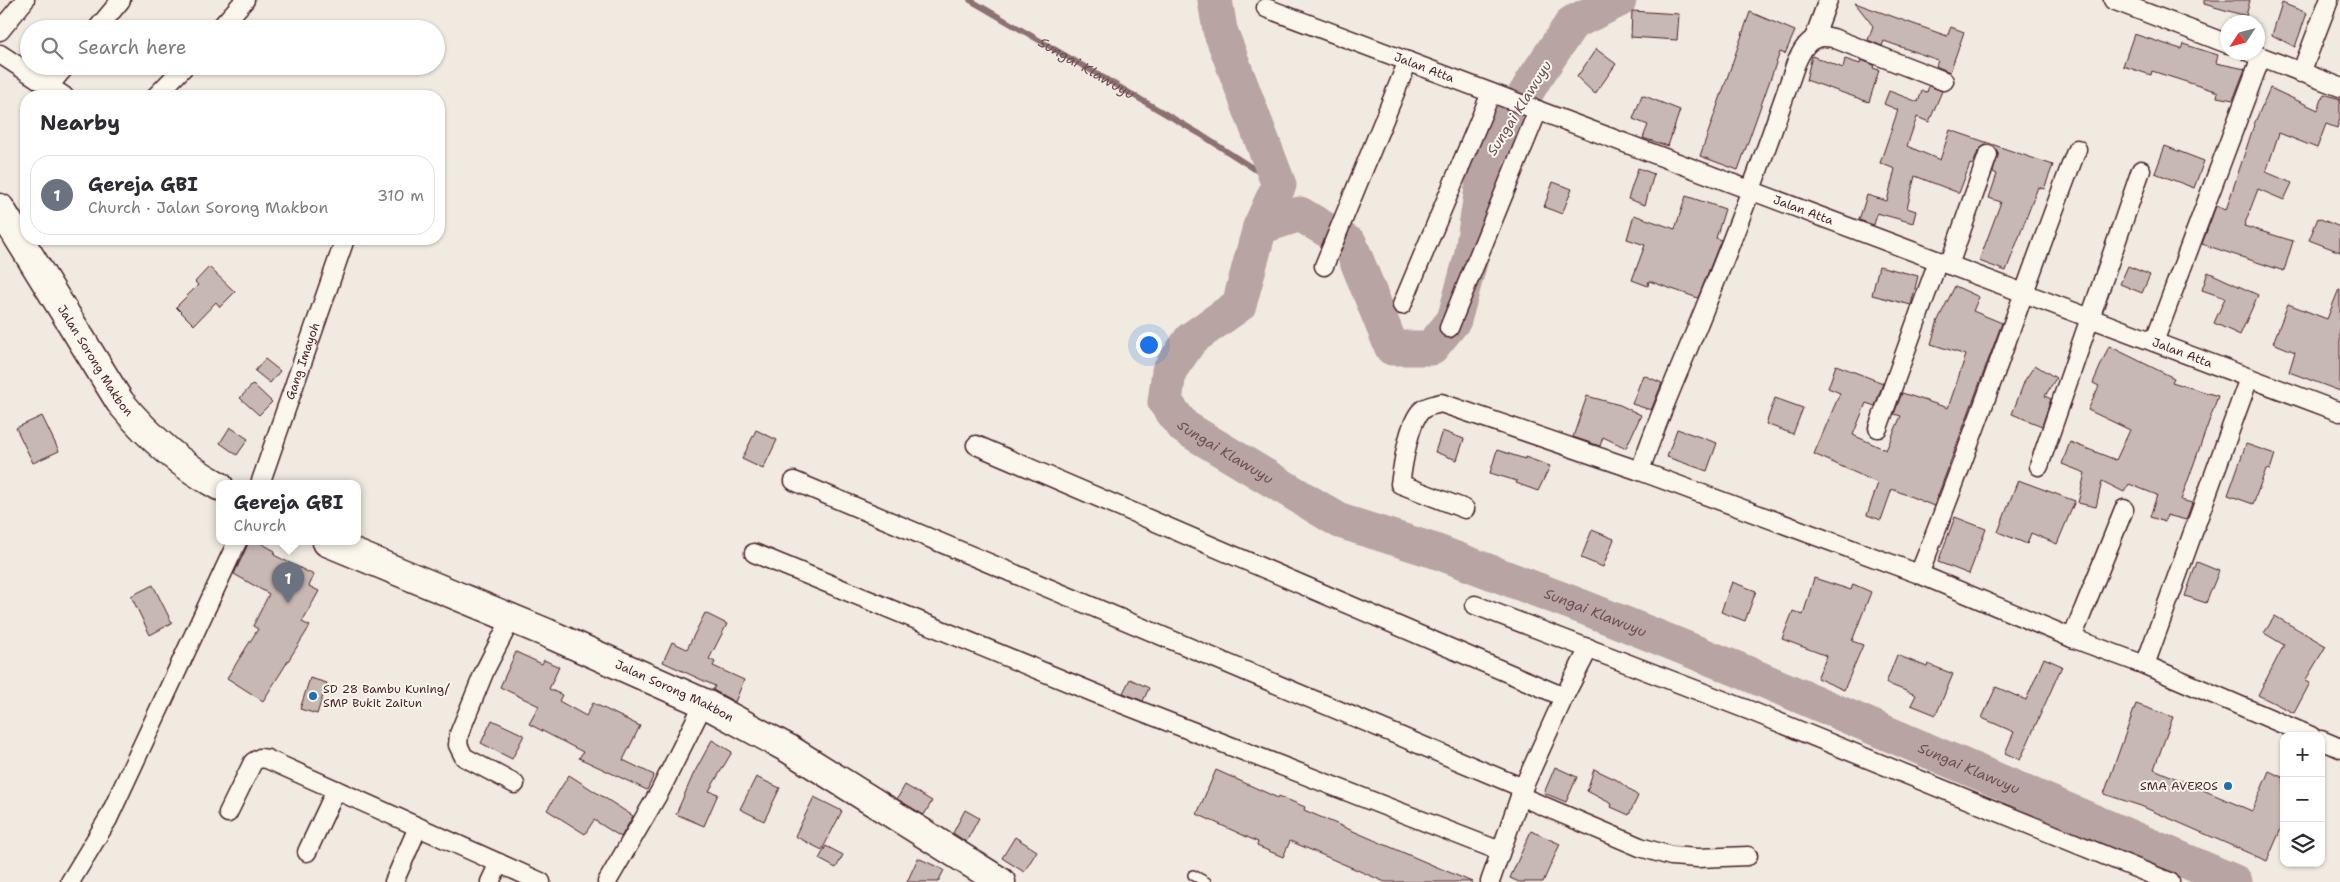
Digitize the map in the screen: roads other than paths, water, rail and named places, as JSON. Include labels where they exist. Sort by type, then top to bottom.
[{"type":"highway","name":"Jalan Sorong Makbon","points":[[0,208],[20,240]]},
{"type":"highway","name":"Jalan Sorong Makbon","points":[[23,245],[120,402],[143,430],[174,456],[216,484]]},
{"type":"highway","name":"Jalan Sorong Makbon","points":[[334,545],[644,675],[704,703],[789,749],[1001,882]]},
{"type":"street","points":[[0,31],[25,0]]},
{"type":"street","points":[[104,20],[121,0]]},
{"type":"street","points":[[227,20],[245,0]]},
{"type":"street","points":[[1814,38],[1828,0]]},
{"type":"street","points":[[2113,0],[2220,41]]},
{"type":"street","points":[[2301,73],[2329,0]]},
{"type":"street","name":"Jalan Atta","points":[[1266,8],[2340,412]]},
{"type":"street","points":[[1640,471],[1669,389],[1694,337],[1752,191],[1796,63],[1806,44],[1814,38],[1824,36],[1833,38],[1944,81]]},
{"type":"street","points":[[0,54],[20,68]]},
{"type":"street","points":[[2265,59],[2340,87]]},
{"type":"street","points":[[2154,342],[2253,60]]},
{"type":"street","points":[[1324,266],[1408,61]]},
{"type":"street","points":[[31,75],[53,90]]},
{"type":"street","points":[[48,87],[58,75]]},
{"type":"street","points":[[162,90],[176,75]]},
{"type":"street","points":[[1402,305],[1491,93]]},
{"type":"street","points":[[1449,328],[1538,110]]},
{"type":"street","points":[[1919,574],[1948,502],[2022,293],[2077,149]]},
{"type":"street","points":[[1878,428],[1943,263],[1988,156]]},
{"type":"street","points":[[2039,466],[2141,170]]},
{"type":"street","name":"Gang Imayoh","points":[[261,480],[343,245]]},
{"type":"street","points":[[2145,665],[2249,378]]},
{"type":"street","points":[[1465,509],[1400,484],[1414,420],[1423,409],[1441,403],[1640,471],[1919,574],[2072,638],[2145,665],[2190,686],[2301,732]]},
{"type":"street","points":[[976,445],[1564,697]]},
{"type":"street","points":[[794,482],[1521,792],[1640,847],[1671,856],[1698,858],[1748,856]]},
{"type":"street","points":[[2072,638],[2124,509]]},
{"type":"street","points":[[70,882],[108,819],[236,545]]},
{"type":"street","points":[[754,553],[1102,696],[1500,852]]},
{"type":"street","points":[[1475,605],[1760,715],[2170,882]]},
{"type":"street","points":[[512,619],[486,670],[460,734],[458,745],[464,757],[515,784]]},
{"type":"street","points":[[1490,882],[1521,792],[1564,697],[1589,648]]},
{"type":"street","points":[[607,882],[660,792],[704,703]]},
{"type":"street","points":[[2325,742],[2340,748]]},
{"type":"street","points":[[228,813],[250,767],[260,758],[267,759],[541,882]]},
{"type":"street","points":[[307,852],[336,790]]},
{"type":"street","points":[[394,882],[418,827]]},
{"type":"street","points":[[490,882],[499,863]]},
{"type":"lane","points":[[1193,875],[1206,882]]},
{"type":"waterway","name":"Sungai Klawuyu","points":[[970,0],[1200,134],[1279,185]]},
{"type":"waterway","name":"Sungai Klawuyu","points":[[1215,0],[1220,30],[1279,185],[1260,227]]},
{"type":"waterway","name":"Sungai Klawuyu","points":[[1619,0],[1572,23],[1535,78],[1487,157],[1471,258],[1454,320],[1431,348],[1392,348],[1350,244],[1300,214],[1260,227],[1239,305],[1191,339],[1169,371],[1165,402],[1184,427],[1340,521],[1435,551],[1588,609],[1737,669],[2235,882]]},
{"type":"place","name":"Gereja GBI","points":[[288,603]]},
{"type":"place","name":"SD 28 Bambu Kuning/ SMP Bukit Zaitun","points":[[313,696]]},
{"type":"place","name":"SMA AVEROS","points":[[2228,786]]}]
